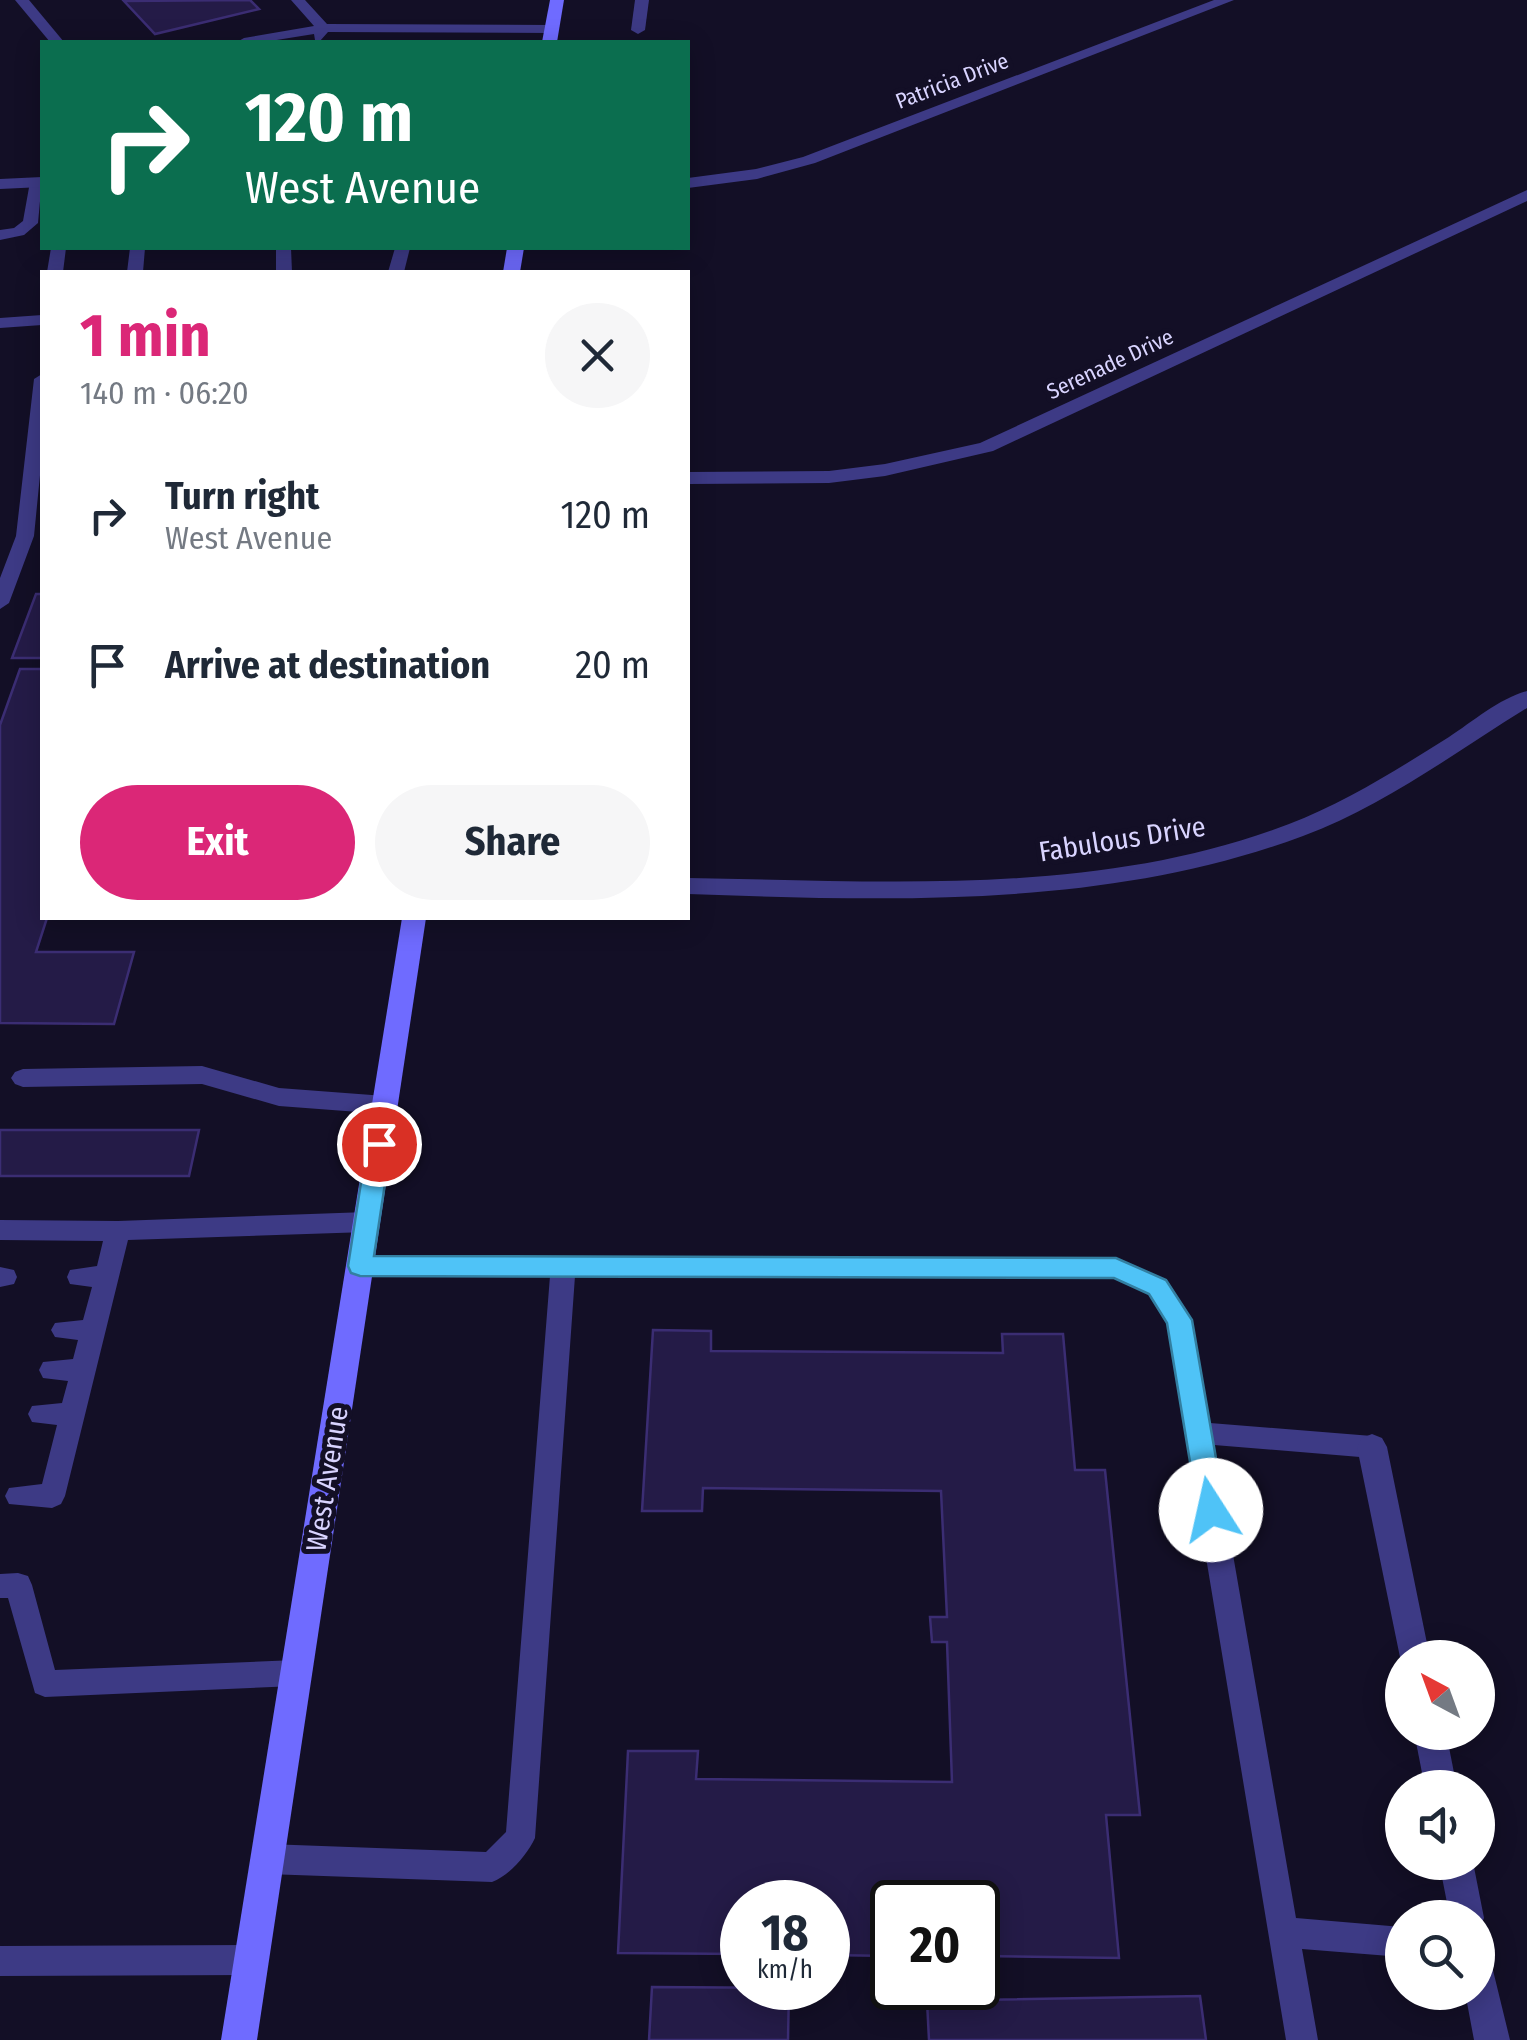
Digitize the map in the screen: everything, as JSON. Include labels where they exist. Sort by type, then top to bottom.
[{"type":"main road","points":[[550,36],[557,0]]},
{"type":"main road","name":"West Avenue","points":[[240,2040],[414,920]]},
{"type":"street","name":"Patricia Drive","points":[[690,184],[757,174],[809,160],[1226,0]]},
{"type":"street","points":[[0,184],[40,182]]},
{"type":"street","name":"Serenade Drive","points":[[690,478],[828,477],[885,470],[986,446],[1527,195]]},
{"type":"street","name":"Fabulous Drive","points":[[690,886],[980,888],[1073,881],[1164,868],[1245,848],[1347,808],[1527,698]]},
{"type":"street","points":[[1372,1447],[1410,1640]]},
{"type":"street","points":[[1486,2010],[1492,2040]]},
{"type":"lane","points":[[22,0],[55,40]]},
{"type":"lane","points":[[298,0],[320,35]]},
{"type":"lane","points":[[638,30],[642,0]]},
{"type":"lane","points":[[266,40],[320,35],[550,36]]},
{"type":"lane","points":[[0,235],[19,232],[30,223],[40,182]]},
{"type":"lane","points":[[0,324],[40,320]]},
{"type":"lane","points":[[0,603],[8,558],[25,536],[40,397]]},
{"type":"lane","points":[[22,1078],[202,1075],[280,1098],[385,1105]]},
{"type":"lane","points":[[0,1230],[367,1222]]},
{"type":"lane","points":[[18,1496],[52,1496],[118,1230]]},
{"type":"lane","points":[[360,1266],[1116,1268],[1158,1287],[1179,1320],[1302,2040]]},
{"type":"lane","points":[[267,1859],[492,1867],[520,1838],[563,1267]]},
{"type":"lane","points":[[79,1277],[108,1276]]},
{"type":"lane","points":[[64,1330],[92,1330]]},
{"type":"lane","points":[[52,1370],[83,1370]]},
{"type":"lane","points":[[41,1414],[72,1414]]},
{"type":"lane","points":[[1198,1433],[1372,1447]]},
{"type":"lane","points":[[0,1586],[18,1585],[45,1684],[296,1673]]},
{"type":"lane","points":[[1284,1932],[1385,1941]]},
{"type":"lane","points":[[0,1962],[252,1960]]},
{"type":"building","points":[[250,0],[259,9],[155,34],[124,1]]},
{"type":"building","points":[[36,594],[40,594],[40,658],[12,658]]},
{"type":"building","points":[[20,669],[40,669],[40,920],[46,920],[36,952],[134,952],[114,1024],[0,1023],[0,725]]},
{"type":"building","points":[[0,1130],[199,1130],[189,1176],[0,1176]]},
{"type":"building","points":[[653,1330],[711,1331],[711,1351],[1003,1353],[1002,1334],[1063,1334],[1075,1470],[1105,1470],[1140,1815],[1106,1815],[1119,1958],[1000,1956],[1000,1880],[870,1880],[870,1956],[850,1955],[850,1880],[720,1880],[720,1954],[618,1953],[628,1751],[698,1751],[696,1779],[952,1782],[947,1642],[932,1642],[930,1617],[947,1617],[941,1491],[703,1488],[702,1511],[642,1511]]},
{"type":"building","points":[[652,1987],[720,1987],[720,2010],[789,2010],[788,2040],[649,2040]]},
{"type":"building","points":[[1200,1996],[1206,2040],[929,2040],[927,2010],[1000,2010],[1000,2000]]},
{"type":"route","points":[[379,1144],[360,1266],[1116,1268],[1158,1287],[1179,1320],[1211,1510]]}]
